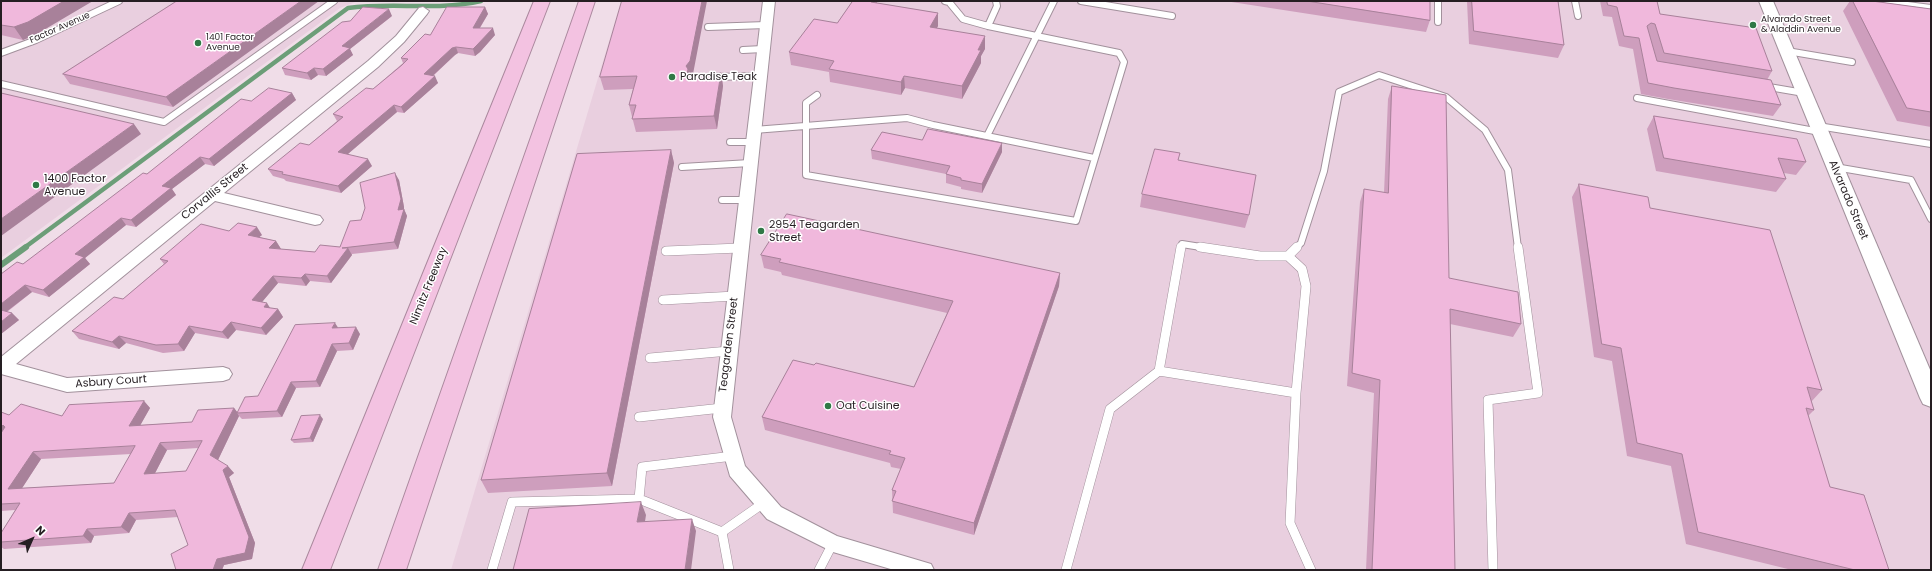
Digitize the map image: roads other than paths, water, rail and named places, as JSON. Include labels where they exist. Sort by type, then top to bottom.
[{"type":"highway","name":"Nimitz Freeway","points":[[316,570],[542,1]]},
{"type":"highway","points":[[392,570],[586,1]]},
{"type":"street","name":"Teagarden Street","points":[[768,1],[722,417],[737,470],[774,513],[833,543],[915,569]]},
{"type":"street","name":"Alvarado Street","points":[[1766,1],[1931,398]]},
{"type":"street","points":[[1875,1],[1915,4],[1931,9]]},
{"type":"street","name":"Corvallis Street","points":[[1,367],[383,55],[410,28],[423,11]]},
{"type":"street","points":[[211,195],[316,220]]},
{"type":"street","name":"Asbury Court","points":[[1,367],[67,385],[223,374]]},
{"type":"lane","name":"Factor Avenue","points":[[1,53],[36,40],[119,1]]},
{"type":"lane","points":[[1,84],[164,122],[334,1]]},
{"type":"lane","points":[[817,95],[806,103],[806,175],[1076,221],[1124,62],[1119,53],[1106,49],[988,26],[963,19],[949,2],[945,1]]},
{"type":"lane","points":[[988,26],[997,6],[996,1]]},
{"type":"lane","points":[[987,136],[1038,36],[1054,1]]},
{"type":"lane","points":[[1081,1],[1172,16]]},
{"type":"lane","points":[[1438,1],[1438,22]]},
{"type":"lane","points":[[1575,1],[1578,16]]},
{"type":"lane","points":[[708,27],[766,25]]},
{"type":"lane","points":[[743,50],[763,49]]},
{"type":"lane","points":[[1787,51],[1852,62]]},
{"type":"lane","points":[[1288,256],[1301,243],[1324,170],[1328,140],[1339,92],[1379,75],[1446,97],[1485,130],[1508,170],[1538,393],[1488,400],[1493,570]]},
{"type":"lane","points":[[704,78],[760,76]]},
{"type":"lane","points":[[1752,84],[1804,93]]},
{"type":"lane","points":[[1637,98],[1819,129],[1931,144]]},
{"type":"lane","points":[[730,142],[753,136],[806,127],[907,118],[1094,158]]},
{"type":"lane","points":[[682,167],[750,163]]},
{"type":"lane","points":[[1835,167],[1910,180],[1931,219]]},
{"type":"lane","points":[[722,200],[746,200]]},
{"type":"lane","points":[[1066,570],[1110,409],[1159,371],[1182,244],[1260,256],[1288,256],[1302,269],[1306,286],[1296,393],[1290,523],[1311,570]]},
{"type":"lane","points":[[666,251],[740,248]]},
{"type":"lane","points":[[663,300],[735,296]]},
{"type":"lane","points":[[650,358],[729,351]]},
{"type":"lane","points":[[1159,371],[1296,393]]},
{"type":"lane","points":[[638,417],[722,408]]},
{"type":"lane","points":[[639,499],[642,467],[733,456]]},
{"type":"lane","points":[[492,570],[512,502],[639,499],[722,532]]},
{"type":"lane","points":[[722,532],[765,502]]},
{"type":"lane","points":[[722,532],[729,570]]},
{"type":"lane","points":[[819,570],[833,543]]},
{"type":"waterway","points":[[24,248],[348,8],[365,6],[431,6],[464,4],[481,1]]},
{"type":"waterway","points":[[1,265],[26,247]]},
{"type":"place","name":"Alvarado Street & Aladdin Avenue","points":[[1753,25]]},
{"type":"place","name":"1401 Factor Avenue","points":[[198,43]]},
{"type":"place","name":"Paradise Teak","points":[[672,77]]},
{"type":"place","name":"1400 Factor Avenue","points":[[36,185]]},
{"type":"place","name":"2954 Teagarden Street","points":[[761,231]]},
{"type":"place","name":"Oat Cuisine","points":[[828,406]]}]
